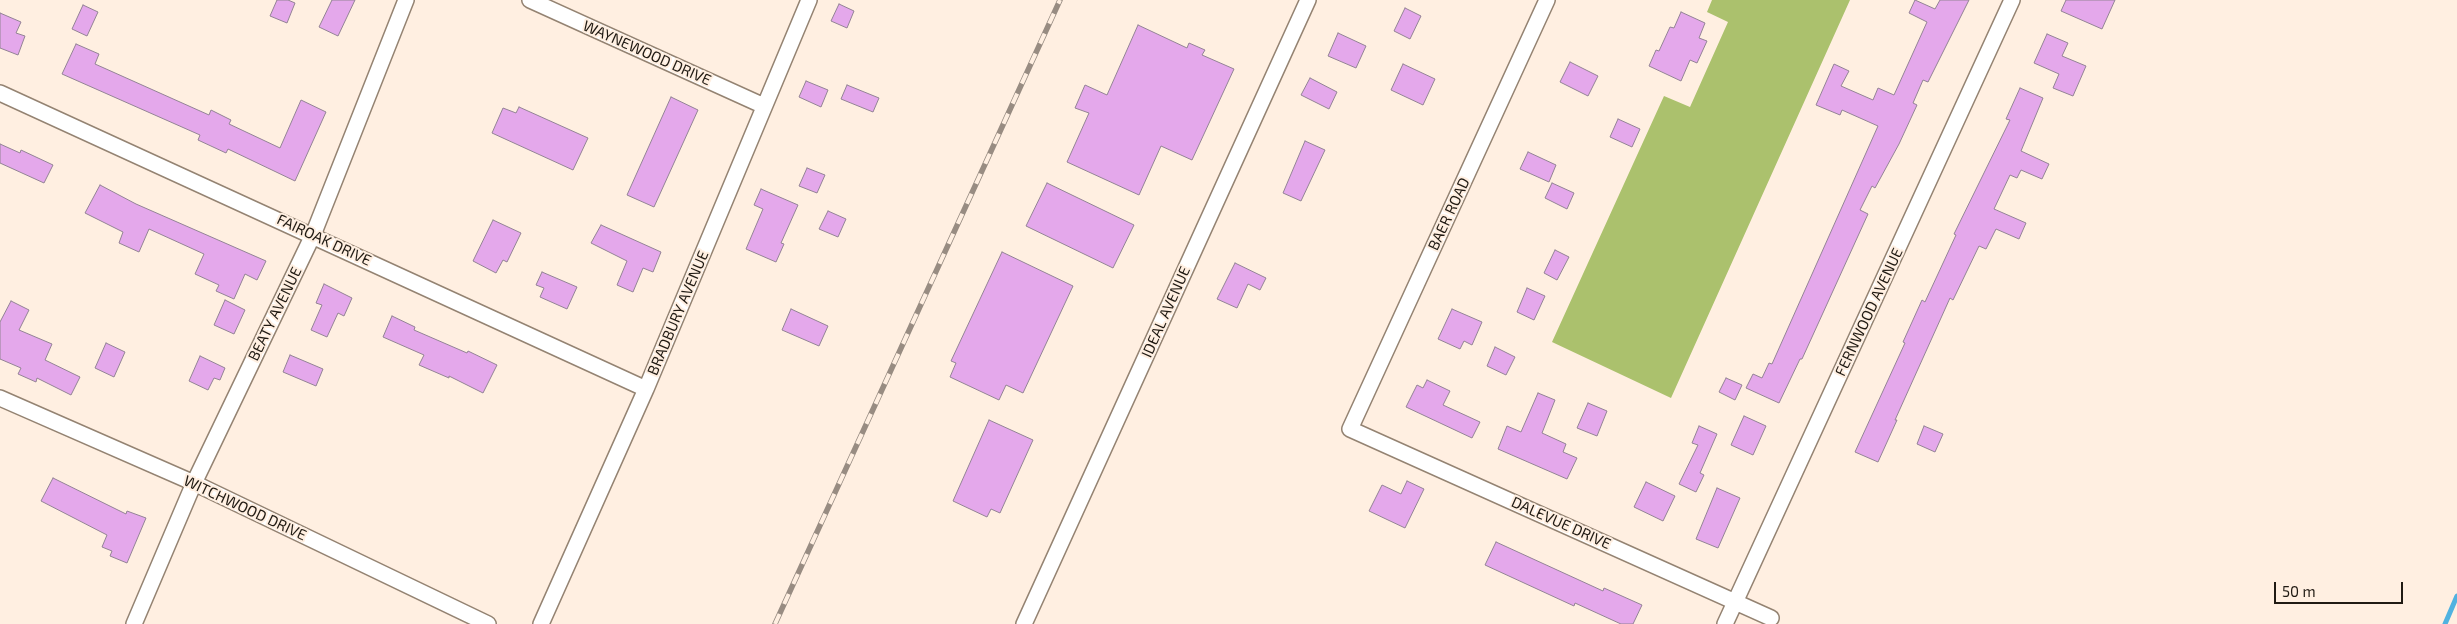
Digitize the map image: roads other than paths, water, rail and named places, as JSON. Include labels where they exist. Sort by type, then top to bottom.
[{"type":"street","name":"BEATY AVENUE","points":[[134,624],[194,483],[314,235],[406,0]]},
{"type":"street","name":"WAYNEWOOD DRIVE","points":[[530,0],[764,106]]},
{"type":"street","name":"BRADBURY AVENUE","points":[[541,624],[646,389],[809,0]]},
{"type":"street","name":"IDEAL AVENUE","points":[[1024,624],[1308,0]]},
{"type":"street","name":"BAER ROAD","points":[[1350,429],[1547,0]]},
{"type":"street","name":"FERNWOOD AVENUE","points":[[1725,624],[2012,0]]},
{"type":"street","name":"FAIROAK DRIVE","points":[[0,93],[314,235],[646,389]]},
{"type":"street","name":"WITCHWOOD DRIVE","points":[[0,398],[194,483],[488,624]]},
{"type":"street","name":"DALEVUE DRIVE","points":[[1350,429],[1771,618]]},
{"type":"waterway","points":[[2445,624],[2457,596]]},
{"type":"railway","points":[[775,624],[1060,0]]}]
